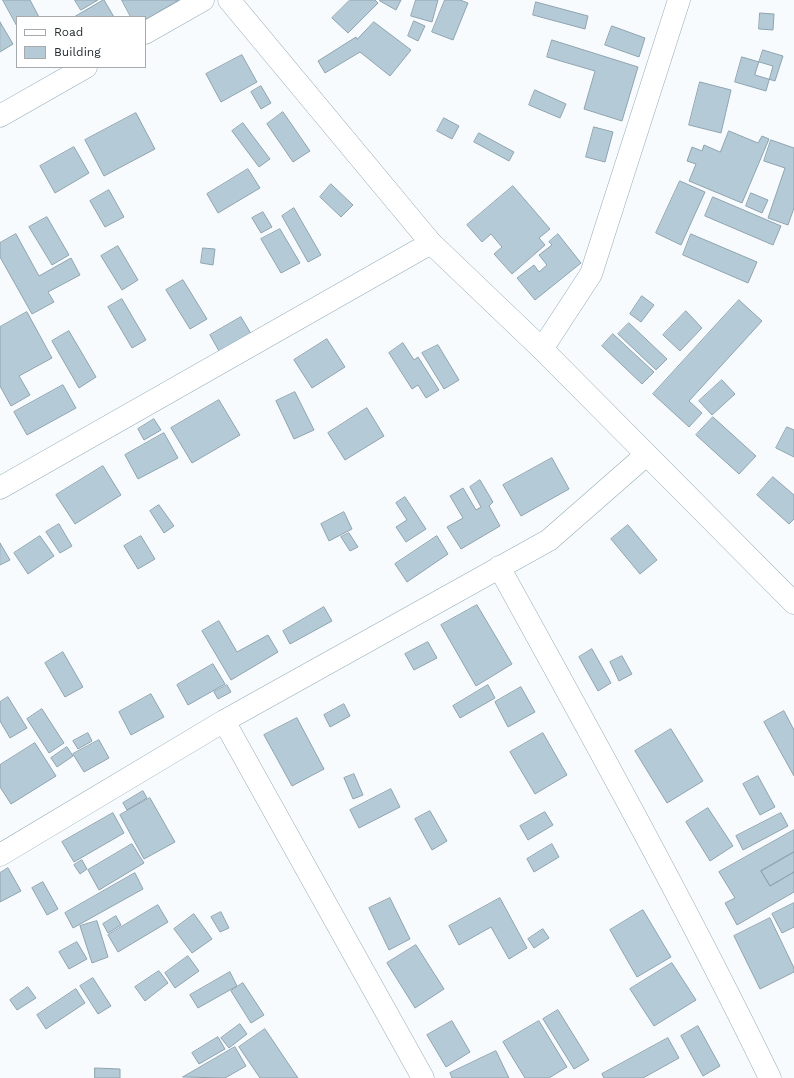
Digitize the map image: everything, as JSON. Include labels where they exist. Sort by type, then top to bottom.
[{"type":"street","points":[[146,32],[203,0]]},
{"type":"street","points":[[229,0],[431,243],[542,349],[794,603]]},
{"type":"street","points":[[542,349],[591,274],[679,0]]},
{"type":"street","points":[[0,116],[84,68]]},
{"type":"street","points":[[0,488],[431,243]]},
{"type":"street","points":[[0,855],[224,720],[549,540],[646,455]]},
{"type":"street","points":[[499,567],[604,759],[746,1029],[770,1078]]},
{"type":"street","points":[[224,720],[423,1078]]},
{"type":"building","points":[[3,0],[30,0],[38,16],[16,16],[16,24]]},
{"type":"building","points":[[75,0],[98,0],[81,10]]},
{"type":"building","points":[[103,0],[113,16],[76,16]]},
{"type":"building","points":[[122,0],[179,0],[146,19],[146,16],[130,16]]},
{"type":"building","points":[[350,0],[375,0],[378,3],[348,33],[332,18]]},
{"type":"building","points":[[380,0],[401,0],[396,10]]},
{"type":"building","points":[[416,0],[438,0],[432,22],[411,16]]},
{"type":"building","points":[[445,0],[460,0],[468,3],[453,40],[432,32]]},
{"type":"building","points":[[536,2],[588,16],[585,29],[533,15]]},
{"type":"building","points":[[760,13],[774,14],[773,30],[759,29]]},
{"type":"building","points":[[414,21],[425,26],[418,41],[408,36]]},
{"type":"building","points":[[0,22],[13,44],[0,52]]},
{"type":"building","points":[[374,22],[411,50],[390,76],[360,52],[325,73],[318,61],[356,37],[357,39]]},
{"type":"building","points":[[612,26],[645,38],[639,57],[605,45]]},
{"type":"building","points":[[552,40],[638,67],[622,121],[584,109],[595,71],[547,57]]},
{"type":"building","points":[[763,50],[783,56],[775,81],[755,75]]},
{"type":"building","points":[[242,55],[257,82],[221,102],[206,74]]},
{"type":"building","points":[[742,57],[773,66],[766,91],[735,82]]},
{"type":"building","points":[[700,82],[731,90],[721,133],[689,125]]},
{"type":"building","points":[[261,86],[271,103],[261,109],[251,92]]},
{"type":"building","points":[[535,90],[566,104],[560,118],[529,105]]},
{"type":"building","points":[[283,112],[310,151],[293,162],[267,124]]},
{"type":"building","points":[[136,113],[155,149],[104,176],[85,140]]},
{"type":"building","points":[[444,118],[459,126],[452,139],[437,131]]},
{"type":"building","points":[[243,123],[270,159],[259,167],[232,131]]},
{"type":"building","points":[[594,127],[613,132],[605,162],[586,157]]},
{"type":"building","points":[[729,131],[758,143],[762,136],[769,139],[742,203],[689,181],[696,164],[687,161],[692,147],[702,151],[704,145],[720,152]]},
{"type":"building","points":[[479,133],[514,152],[509,161],[474,142]]},
{"type":"building","points":[[771,140],[794,148],[794,208],[788,225],[768,218],[785,168],[764,161]]},
{"type":"building","points":[[74,147],[89,173],[55,193],[40,166]]},
{"type":"building","points":[[248,169],[260,188],[218,213],[207,194]]},
{"type":"building","points":[[680,181],[705,192],[681,245],[656,233]]},
{"type":"building","points":[[331,184],[353,205],[341,217],[320,197]]},
{"type":"building","points":[[513,186],[550,229],[539,238],[545,245],[512,274],[494,254],[502,247],[491,234],[482,242],[467,225]]},
{"type":"building","points":[[109,190],[124,217],[105,227],[90,201]]},
{"type":"building","points":[[751,193],[768,200],[762,213],[746,206]]},
{"type":"building","points":[[713,197],[781,226],[773,245],[705,216]]},
{"type":"building","points":[[294,208],[321,255],[308,262],[282,216]]},
{"type":"building","points":[[263,212],[272,227],[261,233],[252,218]]},
{"type":"building","points":[[47,217],[69,255],[52,265],[29,227]]},
{"type":"building","points":[[280,229],[300,263],[281,273],[261,239]]},
{"type":"building","points":[[16,234],[39,276],[71,258],[80,275],[48,292],[54,302],[32,314],[0,257],[0,243]]},
{"type":"building","points":[[558,234],[581,263],[535,300],[517,278],[534,265],[539,272],[547,265],[539,255],[552,245],[549,242]]},
{"type":"building","points":[[691,234],[757,262],[748,283],[683,255]]},
{"type":"building","points":[[118,246],[138,280],[122,290],[101,256]]},
{"type":"building","points":[[203,248],[215,249],[213,265],[201,263]]},
{"type":"building","points":[[183,280],[207,319],[190,329],[166,290]]},
{"type":"building","points":[[642,296],[654,305],[641,322],[630,314]]},
{"type":"building","points":[[122,299],[146,340],[132,348],[108,307]]},
{"type":"building","points":[[739,300],[762,321],[689,401],[702,413],[689,427],[653,394]]},
{"type":"building","points":[[686,311],[702,328],[680,351],[663,335]]},
{"type":"building","points":[[27,312],[52,358],[19,376],[30,395],[11,406],[0,386],[0,327]]},
{"type":"building","points":[[241,317],[256,342],[224,360],[210,335]]},
{"type":"building","points":[[629,323],[667,359],[656,370],[618,334]]},
{"type":"building","points":[[69,331],[96,377],[79,388],[52,341]]},
{"type":"building","points":[[613,334],[654,372],[642,384],[602,346]]},
{"type":"building","points":[[327,339],[345,367],[312,388],[294,360]]},
{"type":"building","points":[[403,343],[414,360],[418,357],[439,390],[426,398],[418,385],[412,389],[389,353]]},
{"type":"building","points":[[438,345],[459,380],[444,389],[422,353]]},
{"type":"building","points":[[722,380],[735,394],[712,415],[699,401]]},
{"type":"building","points":[[63,385],[76,408],[27,435],[14,412]]},
{"type":"building","points":[[295,392],[314,430],[294,439],[276,401]]},
{"type":"building","points":[[219,400],[240,435],[192,463],[171,428]]},
{"type":"building","points":[[367,408],[384,436],[345,460],[328,433]]},
{"type":"building","points":[[713,417],[756,456],[739,474],[696,435]]},
{"type":"building","points":[[154,419],[161,430],[144,440],[138,429]]},
{"type":"building","points":[[787,427],[794,430],[794,457],[776,448]]},
{"type":"building","points":[[164,433],[178,458],[138,479],[125,455]]},
{"type":"building","points":[[552,458],[569,489],[521,516],[503,485]]},
{"type":"building","points":[[103,466],[121,495],[75,524],[56,495]]},
{"type":"building","points":[[773,477],[794,495],[794,519],[789,524],[757,495]]},
{"type":"building","points":[[480,480],[493,502],[489,506],[500,526],[461,549],[447,527],[463,518],[450,496],[463,488],[476,510],[481,507],[470,487]]},
{"type":"building","points":[[405,497],[426,529],[406,542],[396,527],[407,520],[396,503]]},
{"type":"building","points":[[159,505],[174,526],[164,533],[150,511]]},
{"type":"building","points":[[344,512],[352,529],[329,541],[321,524]]},
{"type":"building","points":[[59,524],[72,546],[60,553],[46,532]]},
{"type":"building","points":[[628,525],[657,560],[640,574],[611,539]]},
{"type":"building","points":[[349,533],[358,547],[350,551],[341,537]]},
{"type":"building","points":[[40,536],[54,556],[28,574],[14,553]]},
{"type":"building","points":[[141,536],[155,559],[138,569],[124,546]]},
{"type":"building","points":[[437,536],[448,554],[407,582],[395,564]]},
{"type":"building","points":[[0,543],[10,560],[0,565]]},
{"type":"building","points":[[477,605],[512,664],[476,686],[441,625]]},
{"type":"building","points":[[324,607],[332,621],[290,644],[283,631]]},
{"type":"building","points":[[219,621],[237,652],[268,635],[278,652],[231,680],[202,631]]},
{"type":"building","points":[[428,642],[437,658],[414,670],[405,654]]},
{"type":"building","points":[[592,649],[611,683],[598,691],[579,657]]},
{"type":"building","points":[[63,652],[83,687],[65,697],[45,663]]},
{"type":"building","points":[[622,656],[632,674],[619,681],[610,662]]},
{"type":"building","points":[[213,664],[225,684],[188,705],[177,685]]},
{"type":"building","points":[[227,685],[231,692],[218,699],[214,692]]},
{"type":"building","points":[[488,685],[495,698],[460,718],[453,706]]},
{"type":"building","points":[[521,687],[535,712],[508,727],[495,702]]},
{"type":"building","points":[[151,694],[164,717],[131,735],[119,712]]},
{"type":"building","points":[[8,697],[27,728],[10,738],[0,721],[0,702]]},
{"type":"building","points":[[344,704],[350,716],[330,727],[324,715]]},
{"type":"building","points":[[42,709],[64,743],[49,753],[27,719]]},
{"type":"building","points":[[784,711],[794,730],[794,776],[764,722]]},
{"type":"building","points":[[297,718],[324,769],[292,786],[264,735]]},
{"type":"building","points":[[671,729],[703,781],[667,803],[635,751]]},
{"type":"building","points":[[88,733],[92,741],[78,749],[73,741]]},
{"type":"building","points":[[543,733],[567,775],[535,794],[510,752]]},
{"type":"building","points":[[99,740],[109,758],[84,772],[73,754]]},
{"type":"building","points":[[35,743],[56,776],[11,804],[0,787],[0,765]]},
{"type":"building","points":[[67,747],[73,756],[57,767],[51,758]]},
{"type":"building","points":[[354,774],[363,795],[353,799],[344,778]]},
{"type":"building","points":[[758,776],[775,807],[760,815],[743,784]]},
{"type":"building","points":[[391,789],[400,807],[359,828],[350,810]]},
{"type":"building","points":[[143,791],[147,798],[127,810],[123,803]]},
{"type":"building","points":[[150,798],[175,842],[144,859],[120,815]]},
{"type":"building","points":[[708,808],[733,846],[710,861],[686,822]]},
{"type":"building","points":[[430,811],[447,841],[432,850],[415,819]]},
{"type":"building","points":[[545,812],[553,825],[528,840],[520,826]]},
{"type":"building","points":[[113,813],[124,833],[74,862],[62,842]]},
{"type":"building","points":[[781,813],[788,826],[743,850],[736,836]]},
{"type":"building","points":[[794,830],[794,852],[761,871],[770,886],[794,872],[794,892],[737,925],[725,903],[735,898],[719,872]]},
{"type":"building","points":[[132,844],[144,863],[99,890],[88,870]]},
{"type":"building","points":[[552,844],[559,857],[534,872],[527,859]]},
{"type":"building","points":[[794,852],[794,872],[770,886],[761,871]]},
{"type":"building","points":[[82,860],[87,869],[80,874],[74,865]]},
{"type":"building","points":[[8,868],[21,891],[0,902],[0,873]]},
{"type":"building","points":[[135,873],[143,889],[73,928],[65,913]]},
{"type":"building","points":[[43,882],[58,909],[47,915],[32,888]]},
{"type":"building","points":[[390,898],[410,939],[389,950],[369,908]]},
{"type":"building","points":[[500,898],[527,948],[509,959],[491,927],[459,945],[449,926]]},
{"type":"building","points":[[794,903],[794,927],[782,933],[772,914]]},
{"type":"building","points":[[158,905],[168,922],[118,952],[108,935]]},
{"type":"building","points":[[643,910],[671,957],[637,977],[610,930]]},
{"type":"building","points":[[221,912],[229,928],[220,932],[211,917]]},
{"type":"building","points":[[194,914],[212,939],[192,953],[174,929]]},
{"type":"building","points":[[116,916],[121,925],[108,933],[103,924]]},
{"type":"building","points":[[770,918],[794,968],[794,972],[760,989],[734,936]]},
{"type":"building","points":[[97,921],[108,957],[92,963],[80,926]]},
{"type":"building","points":[[543,929],[549,938],[534,948],[528,939]]},
{"type":"building","points":[[77,942],[87,959],[69,969],[59,952]]},
{"type":"building","points":[[416,945],[444,989],[415,1008],[387,963]]},
{"type":"building","points":[[188,956],[199,971],[175,988],[165,973]]},
{"type":"building","points":[[672,963],[696,1000],[654,1026],[630,989]]},
{"type":"building","points":[[159,971],[168,983],[145,1001],[135,987]]},
{"type":"building","points":[[230,972],[237,986],[198,1008],[190,995]]},
{"type":"building","points":[[93,978],[111,1006],[98,1014],[80,986]]},
{"type":"building","points":[[243,983],[264,1015],[251,1023],[231,991]]},
{"type":"building","points":[[28,987],[36,998],[17,1010],[10,1000]]},
{"type":"building","points":[[76,989],[85,1003],[46,1029],[37,1015]]},
{"type":"building","points":[[558,1010],[589,1060],[574,1069],[543,1019]]},
{"type":"building","points":[[452,1021],[470,1052],[446,1067],[427,1035]]},
{"type":"building","points":[[539,1021],[567,1067],[549,1078],[525,1078],[503,1042]]},
{"type":"building","points":[[240,1024],[247,1034],[229,1048],[221,1038]]},
{"type":"building","points":[[698,1026],[720,1066],[703,1076],[681,1036]]},
{"type":"building","points":[[265,1029],[298,1078],[260,1078],[239,1047]]},
{"type":"building","points":[[218,1037],[225,1049],[199,1064],[192,1053]]},
{"type":"building","points":[[668,1038],[679,1058],[643,1078],[604,1078],[602,1074]]},
{"type":"building","points":[[235,1047],[246,1066],[225,1078],[183,1077]]},
{"type":"building","points":[[496,1051],[509,1078],[452,1078],[450,1073]]},
{"type":"building","points":[[95,1068],[120,1069],[120,1078],[95,1078]]}]
